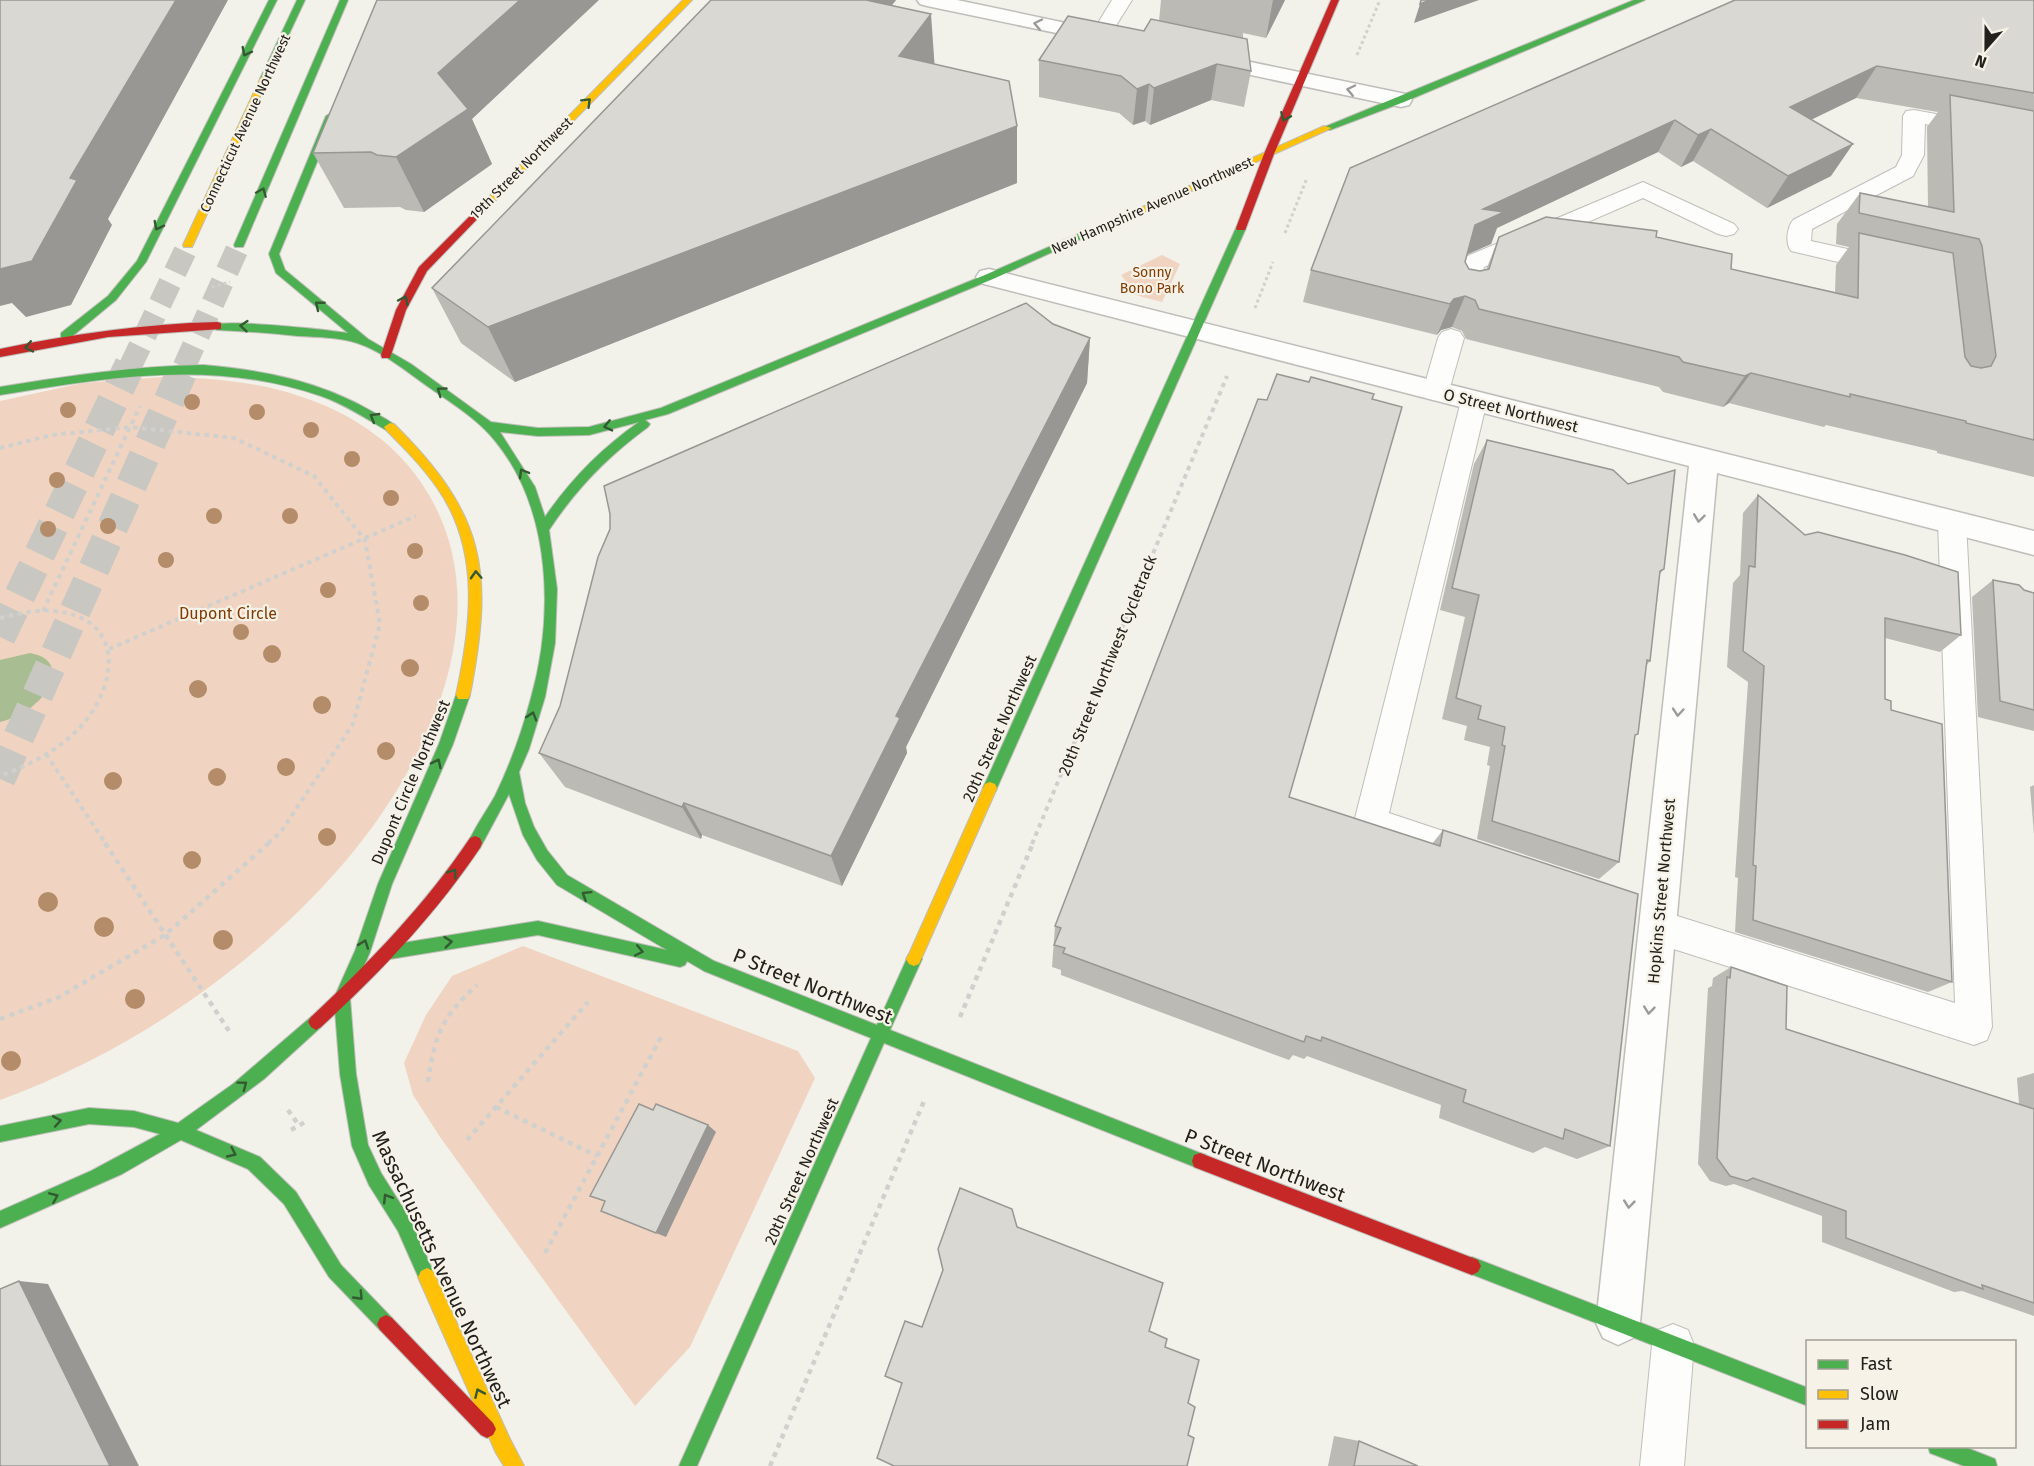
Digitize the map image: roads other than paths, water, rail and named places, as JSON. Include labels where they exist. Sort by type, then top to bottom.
[{"type":"main road","points":[[58,340],[112,298],[141,262],[273,0]]},
{"type":"main road","name":"Connecticut Avenue Northwest","points":[[188,245],[301,0]]},
{"type":"main road","points":[[239,245],[344,0]]},
{"type":"main road","name":"19th Street Northwest","points":[[386,355],[400,309],[407,293],[423,269],[688,0]]},
{"type":"main road","name":"20th Street Northwest","points":[[688,1466],[1237,239],[1269,154],[1335,0]]},
{"type":"main road","name":"New Hampshire Avenue Northwest","points":[[488,426],[538,432],[589,431],[664,411],[989,277],[1269,154],[1641,0]]},
{"type":"main road","points":[[338,99],[274,254],[280,271],[291,282],[364,342]]},
{"type":"main road","name":"Dupont Circle Northwest","points":[[0,353],[58,340],[174,325],[267,328],[364,342],[439,389],[488,426],[503,442],[524,473],[537,500],[552,577],[547,653],[540,689],[512,771],[497,806],[471,849],[390,952],[290,1048],[208,1111],[126,1163],[0,1220]]},
{"type":"main road","name":"Dupont Circle Northwest","points":[[0,391],[119,371],[156,368],[242,371],[290,381],[328,394],[390,427],[416,450],[454,500],[463,520],[476,564],[477,602],[474,650],[462,701],[447,744],[424,791],[385,884],[362,952],[342,998]]},
{"type":"main road","name":"New Hampshire Avenue Northwest","points":[[544,527],[565,495],[605,452],[664,411]]},
{"type":"main road","name":"P Street Northwest","points":[[512,771],[518,807],[529,837],[544,861],[562,880],[709,966],[1672,1345],[1806,1395]]},
{"type":"main road","name":"P Street Northwest","points":[[390,952],[538,928],[709,966]]},
{"type":"main road","name":"Massachusetts Avenue Northwest","points":[[342,998],[348,1074],[360,1146],[375,1179],[404,1225],[503,1446],[515,1466]]},
{"type":"main road","points":[[0,1134],[89,1116],[134,1119],[178,1131]]},
{"type":"main road","name":"Massachusetts Avenue Northwest","points":[[178,1131],[254,1162],[290,1198],[335,1271],[503,1446]]},
{"type":"main road","points":[[1942,1448],[1988,1466]]},
{"type":"street","points":[[927,0],[1122,41]]},
{"type":"street","points":[[1190,56],[1401,100]]},
{"type":"street","name":"O Street Northwest","points":[[989,277],[2034,543]]},
{"type":"street","name":"Hopkins Street Northwest","points":[[1618,1323],[1704,459]]},
{"type":"lane","points":[[1100,36],[1122,0]]},
{"type":"lane","points":[[1908,270],[1799,246],[1801,225],[1905,171],[1913,154],[1914,116],[2034,139]]},
{"type":"lane","points":[[1466,292],[1473,263],[1643,189],[1726,229]]},
{"type":"lane","points":[[1436,391],[1451,338]]},
{"type":"lane","points":[[1474,401],[1370,822],[1503,866]]},
{"type":"lane","points":[[1625,906],[1658,922],[1974,1027],[1952,522]]},
{"type":"lane","points":[[1662,1466],[1672,1345]]},
{"type":"tunnel","points":[[130,367],[188,245]]},
{"type":"tunnel","points":[[184,367],[239,245]]},
{"type":"tunnel","points":[[0,637],[130,365]]},
{"type":"tunnel","points":[[0,779],[185,365]]},
{"type":"park label","name":"Sonny Bono Park","points":[[1152,280]]},
{"type":"park label","name":"Dupont Circle","points":[[228,613]]}]
